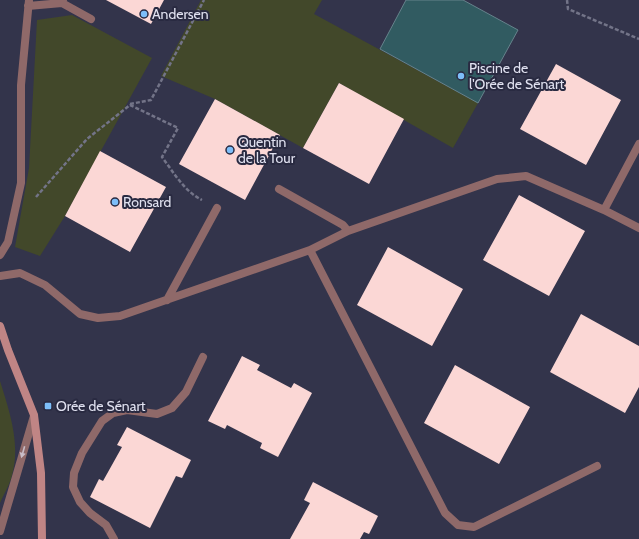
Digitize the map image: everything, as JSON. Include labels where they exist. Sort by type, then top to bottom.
[{"type":"street","points":[[0,255],[8,242],[21,183],[22,85],[28,3],[62,2],[91,19]]},
{"type":"street","points":[[604,210],[639,144]]},
{"type":"street","points":[[0,276],[20,273],[45,285],[80,314],[98,318],[120,316],[310,250],[348,232],[497,179],[526,176],[604,210],[639,228]]},
{"type":"street","points":[[279,189],[343,225],[348,232]]},
{"type":"street","points":[[167,300],[217,208]]},
{"type":"street","points":[[310,250],[445,513],[458,525],[474,527],[597,466]]},
{"type":"street","points":[[0,326],[34,415],[41,473],[42,539]]},
{"type":"street","points":[[114,539],[106,525],[90,513],[80,502],[73,487],[74,473],[82,453],[102,421],[113,413],[127,410],[157,414],[172,408],[186,392],[203,357]]},
{"type":"street","points":[[0,531],[34,415]]},
{"type":"path","points":[[34,198],[88,139],[130,104],[151,100],[204,0]]},
{"type":"path","points":[[567,0],[568,9],[639,40]]},
{"type":"path","points":[[130,104],[178,128],[162,157],[192,195],[217,208]]},
{"type":"shaded area","points":[[201,0],[322,0],[314,14],[478,103],[453,148],[339,83],[303,148],[215,99],[161,76]]},
{"type":"shaded area","name":"Piscine de l'Orée de Sénart","points":[[406,0],[463,0],[518,30],[478,103],[380,49]]},
{"type":"shaded area","points":[[72,15],[152,58],[65,216],[40,256],[15,247],[29,168],[37,20]]},
{"type":"shaded area","points":[[0,381],[13,427],[15,451],[11,478],[0,503]]},
{"type":"building","name":"Andersen","points":[[106,0],[164,0],[151,24]]},
{"type":"building","points":[[556,64],[621,100],[586,165],[520,129]]},
{"type":"building","points":[[339,83],[404,119],[369,184],[303,148]]},
{"type":"building","name":"Quentin de la Tour","points":[[215,99],[280,135],[245,200],[179,164]]},
{"type":"building","name":"Ronsard","points":[[100,151],[166,187],[130,252],[65,216]]},
{"type":"building","points":[[519,195],[585,231],[549,296],[483,260]]},
{"type":"building","points":[[388,247],[463,289],[432,346],[357,305]]},
{"type":"building","points":[[581,314],[639,346],[639,387],[625,413],[550,372]]},
{"type":"building","points":[[242,356],[260,365],[257,370],[291,388],[294,383],[312,393],[278,457],[260,448],[262,443],[227,425],[225,429],[208,421]]},
{"type":"building","points":[[455,365],[530,407],[499,464],[424,423]]},
{"type":"building","points":[[127,427],[191,460],[182,478],[176,476],[150,528],[90,497],[99,479],[103,481],[122,447],[117,445]]},
{"type":"building","points":[[313,482],[378,516],[369,534],[364,532],[360,539],[290,539],[310,503],[304,500]]},
{"type":"place","name":"Andersen","points":[[144,14]]},
{"type":"place","name":"Piscine de l'Orée de Sénart","points":[[461,76]]},
{"type":"place","name":"Quentin de la Tour","points":[[230,150]]},
{"type":"place","name":"Ronsard","points":[[115,202]]},
{"type":"place","name":"Orée de Sénart","points":[[48,406]]}]
